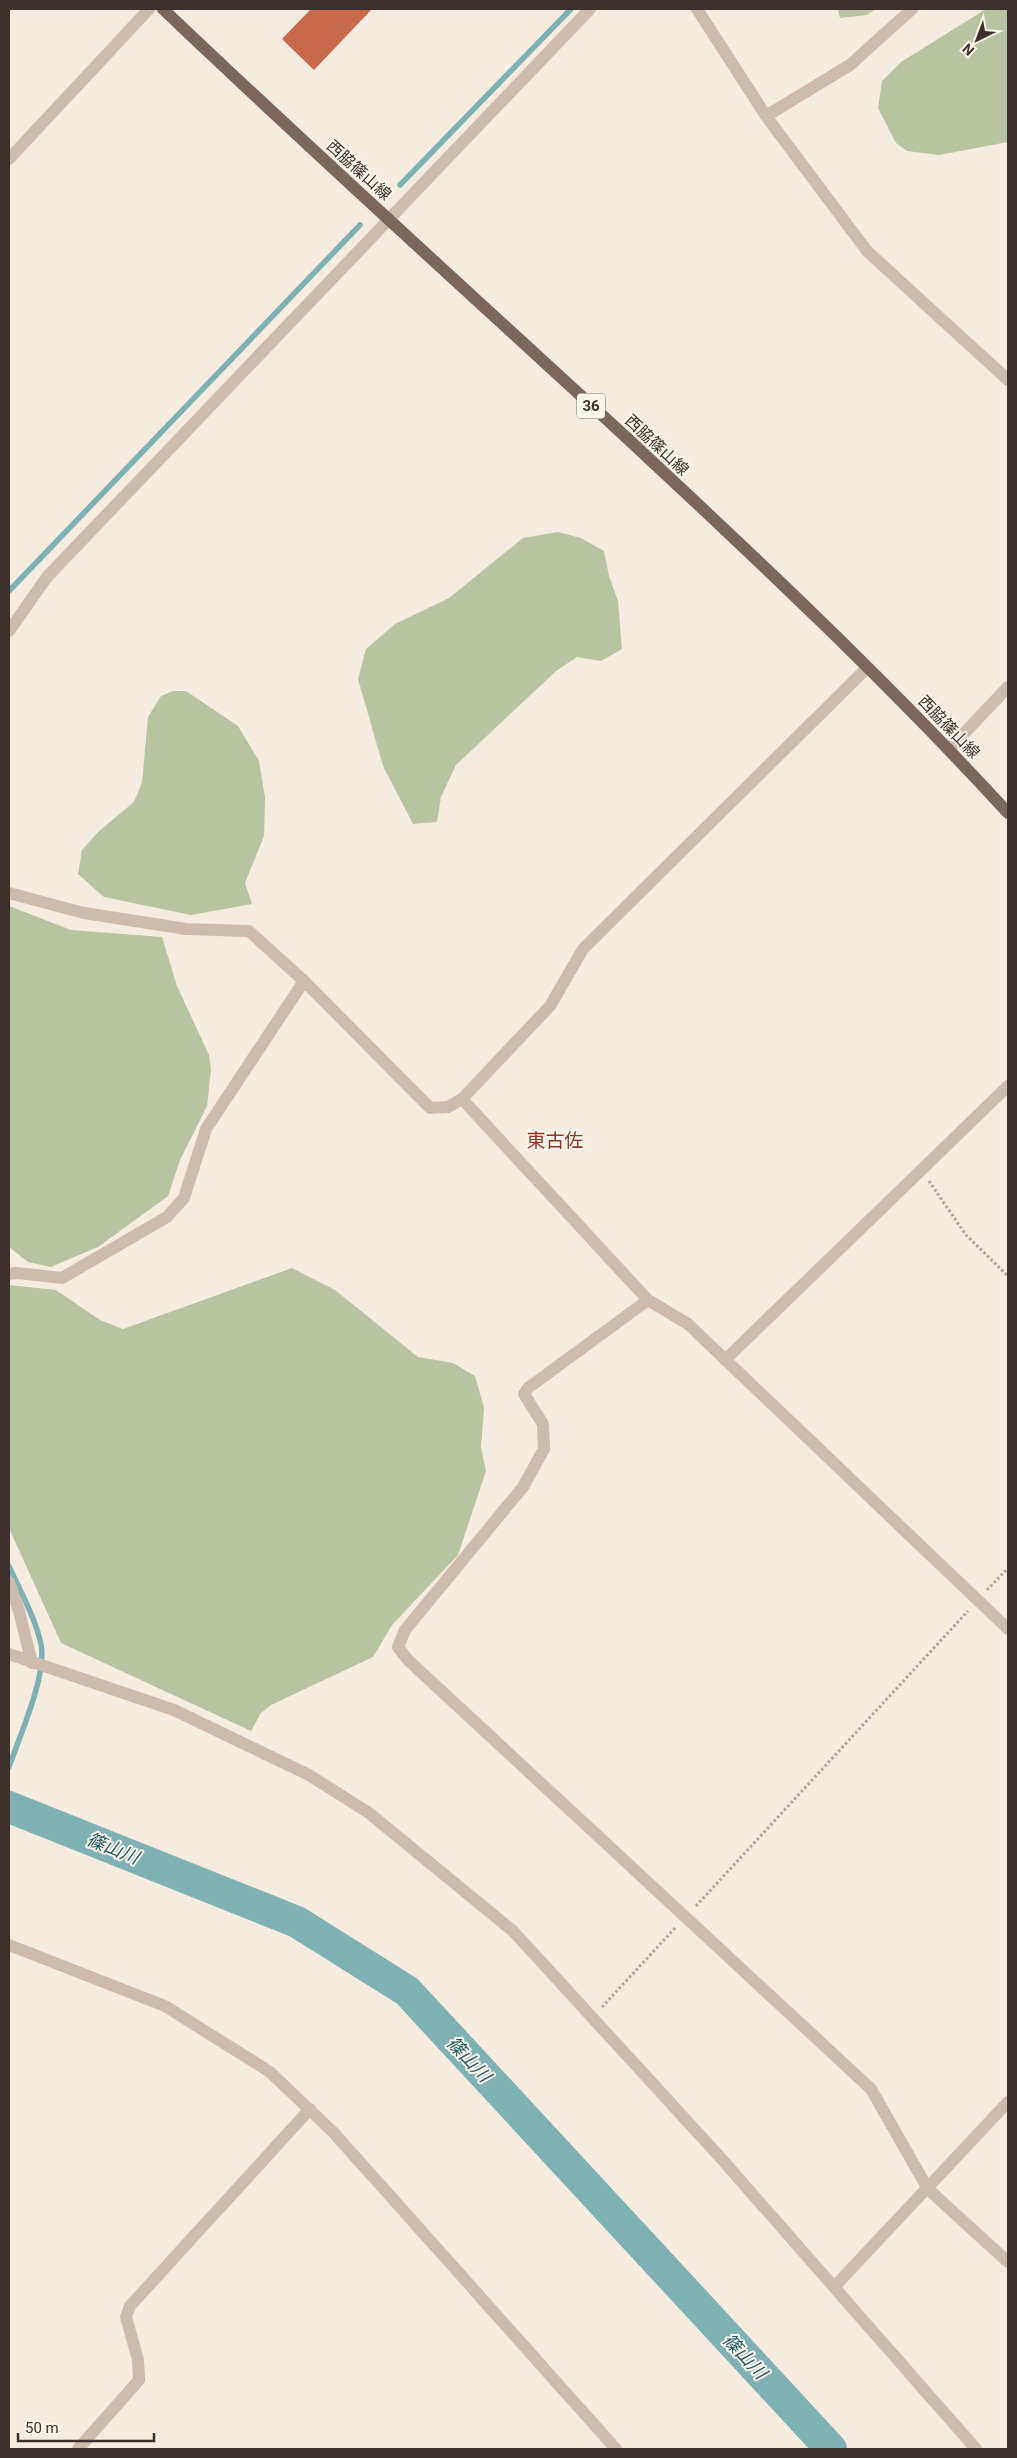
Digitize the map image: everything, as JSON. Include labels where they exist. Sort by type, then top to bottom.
[{"type":"main road","name":"西脇篠山線","points":[[164,9],[296,135],[389,218],[762,563],[949,749],[1008,813]]},
{"type":"street","points":[[9,159],[148,9]]},
{"type":"street","points":[[9,631],[47,578],[590,9]]},
{"type":"street","points":[[696,9],[766,116],[867,251],[1008,380]]},
{"type":"street","points":[[766,116],[850,65],[912,9]]},
{"type":"street","points":[[9,893],[84,914],[186,928],[248,931],[304,981],[430,1108],[448,1107],[462,1099],[550,1006],[583,949],[867,668]]},
{"type":"street","points":[[949,749],[1008,687]]},
{"type":"street","points":[[9,1274],[17,1273],[62,1278],[167,1218],[184,1198],[206,1129],[304,981]]},
{"type":"street","points":[[725,1360],[1008,1086]]},
{"type":"street","points":[[462,1099],[648,1300],[688,1324],[1008,1629]]},
{"type":"street","points":[[648,1300],[528,1388],[524,1394],[543,1424],[544,1449],[524,1486],[405,1630],[398,1647],[408,1660],[871,2089],[928,2189],[1008,2262]]},
{"type":"street","points":[[9,1582],[19,1610],[32,1663]]},
{"type":"street","points":[[9,1654],[174,1710],[317,1780],[369,1813],[513,1931],[593,2016],[835,2286],[976,2449]]},
{"type":"street","points":[[9,1945],[165,2006],[270,2072],[310,2108],[616,2449]]},
{"type":"street","points":[[835,2286],[1008,2102]]},
{"type":"street","points":[[78,2449],[139,2380],[138,2360],[126,2317],[130,2306],[310,2108]]},
{"type":"path","points":[[922,1171],[966,1235],[1008,1276]]},
{"type":"path","points":[[593,2016],[1008,1568]]},
{"type":"green space","points":[[838,9],[876,9],[867,15],[840,18]]},
{"type":"green space","points":[[986,9],[1008,9],[1008,142],[939,155],[907,151],[896,143],[878,108],[882,81],[901,62]]},
{"type":"green space","points":[[558,532],[581,538],[604,551],[609,576],[618,601],[622,649],[601,661],[577,657],[556,671],[456,765],[441,797],[437,822],[413,824],[383,766],[358,679],[366,649],[395,624],[449,598],[523,538]]},
{"type":"green space","points":[[173,691],[186,691],[238,726],[259,761],[265,797],[264,836],[245,883],[252,904],[191,915],[104,897],[78,874],[82,850],[98,832],[134,802],[142,782],[148,717],[161,696]]},
{"type":"green space","points":[[9,906],[71,930],[162,937],[177,986],[209,1055],[211,1069],[207,1106],[180,1160],[168,1196],[98,1247],[51,1267],[28,1262],[9,1247]]},
{"type":"green space","points":[[292,1268],[335,1290],[418,1357],[453,1363],[475,1376],[484,1408],[481,1447],[486,1471],[458,1555],[392,1625],[373,1657],[271,1705],[261,1713],[251,1731],[61,1643],[9,1528],[9,1285],[56,1290],[100,1320],[123,1329]]},
{"type":"building","points":[[311,9],[372,9],[314,70],[282,39]]},
{"type":"waterway","points":[[400,185],[571,9]]},
{"type":"waterway","points":[[9,591],[360,225]]},
{"type":"waterway","points":[[9,1566],[35,1624],[41,1644],[42,1657],[36,1689],[9,1767]]},
{"type":"waterway","name":"篠山川","points":[[9,1807],[297,1922],[407,1991],[831,2449]]},
{"type":"district","name":"東古佐","points":[[555,1140]]}]
